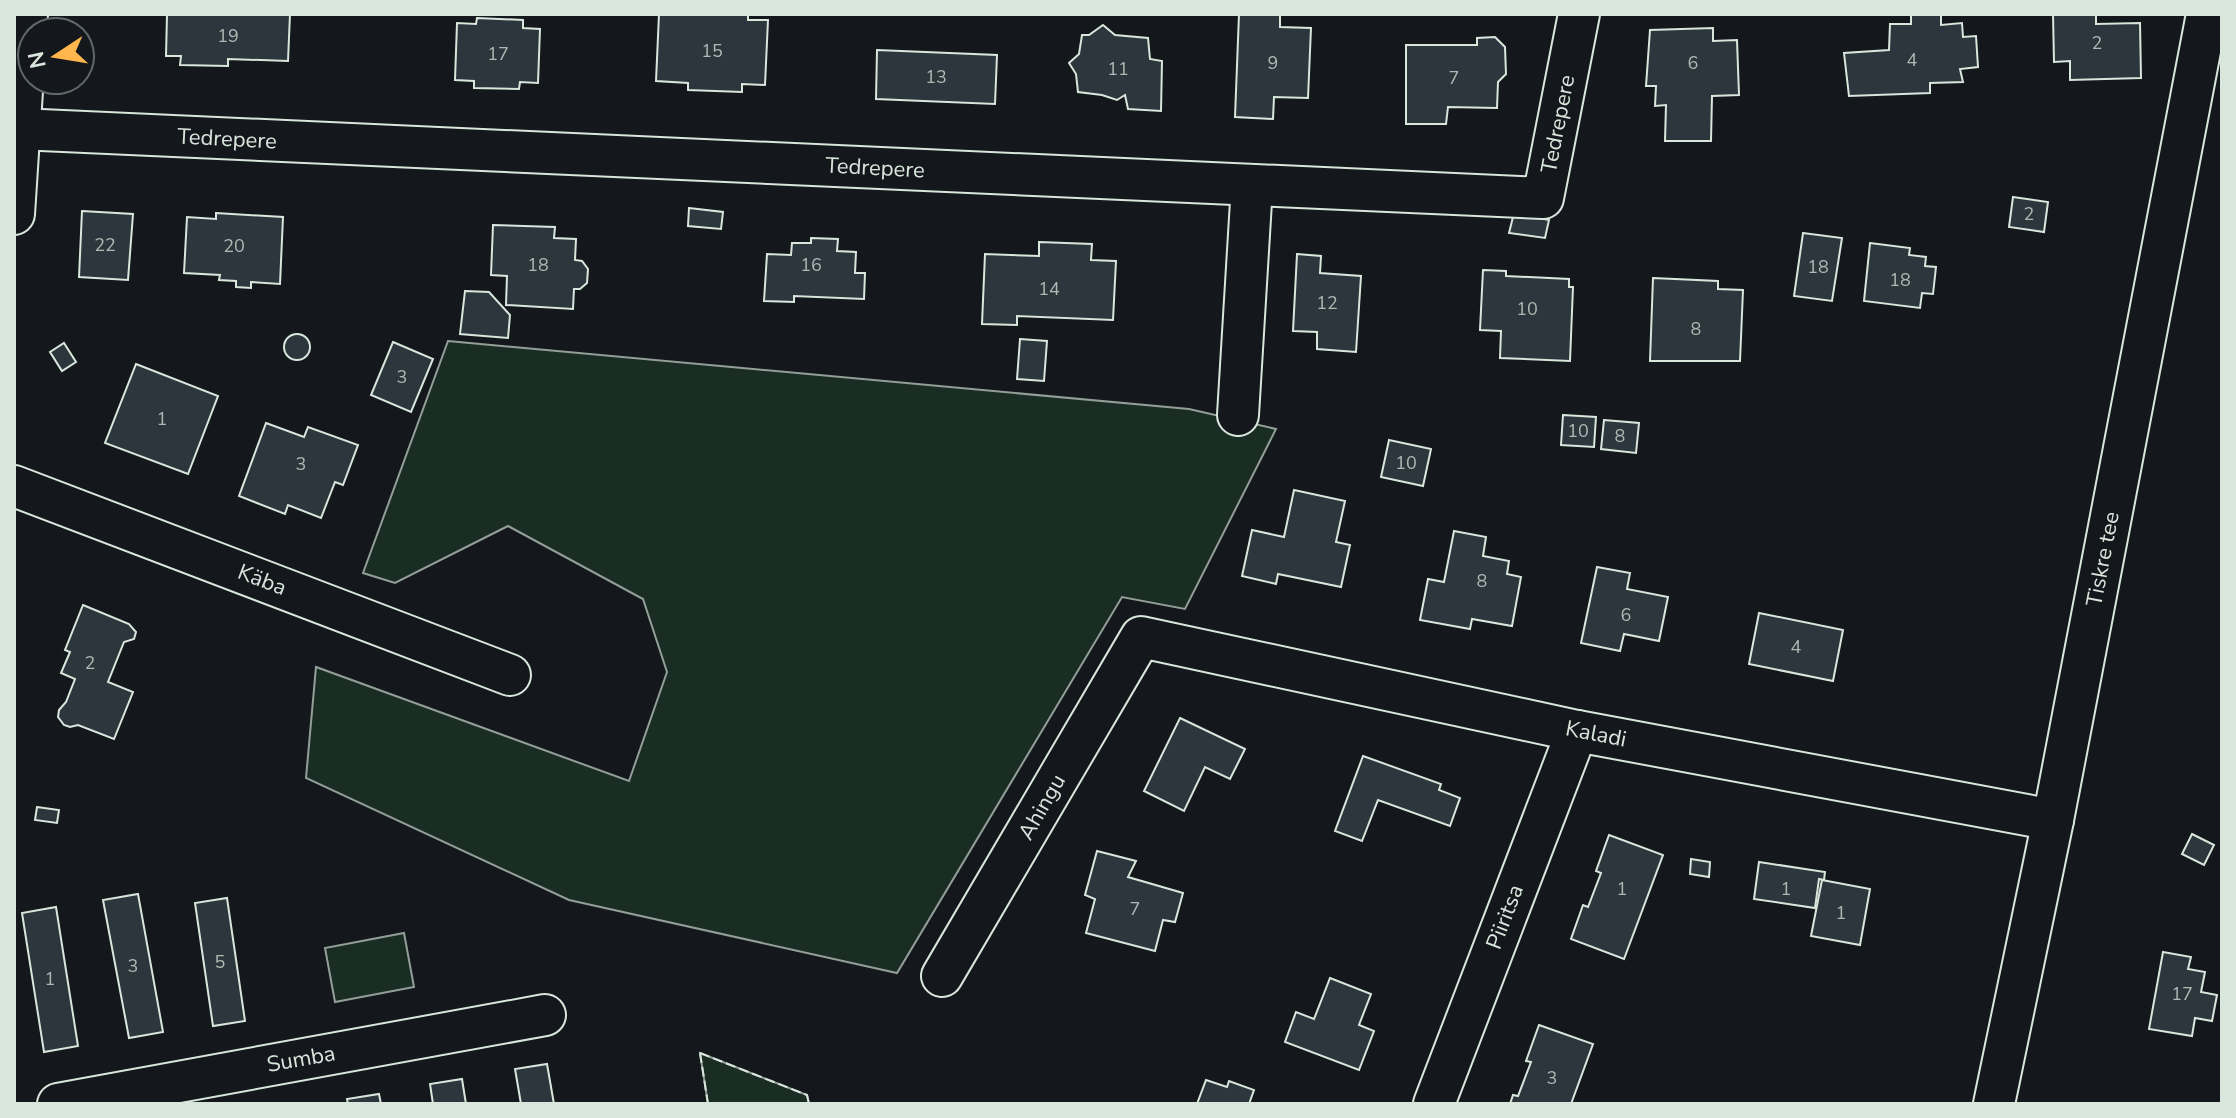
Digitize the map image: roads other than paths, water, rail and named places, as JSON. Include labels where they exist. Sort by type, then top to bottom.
[{"type":"street","points":[[14,214],[27,14]]},
{"type":"street","name":"Tedrepere","points":[[19,129],[1543,198],[1579,14]]},
{"type":"street","name":"Tiskre tee","points":[[1994,1104],[2053,820],[2207,14]]},
{"type":"street","points":[[1238,415],[1252,185]]},
{"type":"street","name":"Käba","points":[[14,486],[510,675]]},
{"type":"street","name":"Kaladi","points":[[1141,637],[1577,731],[2053,820]]},
{"type":"street","name":"Ahingu","points":[[942,976],[1141,637]]},
{"type":"street","name":"Piiritsa","points":[[1434,1104],[1577,731]]},
{"type":"street","name":"Sumba","points":[[58,1104],[545,1015]]}]
